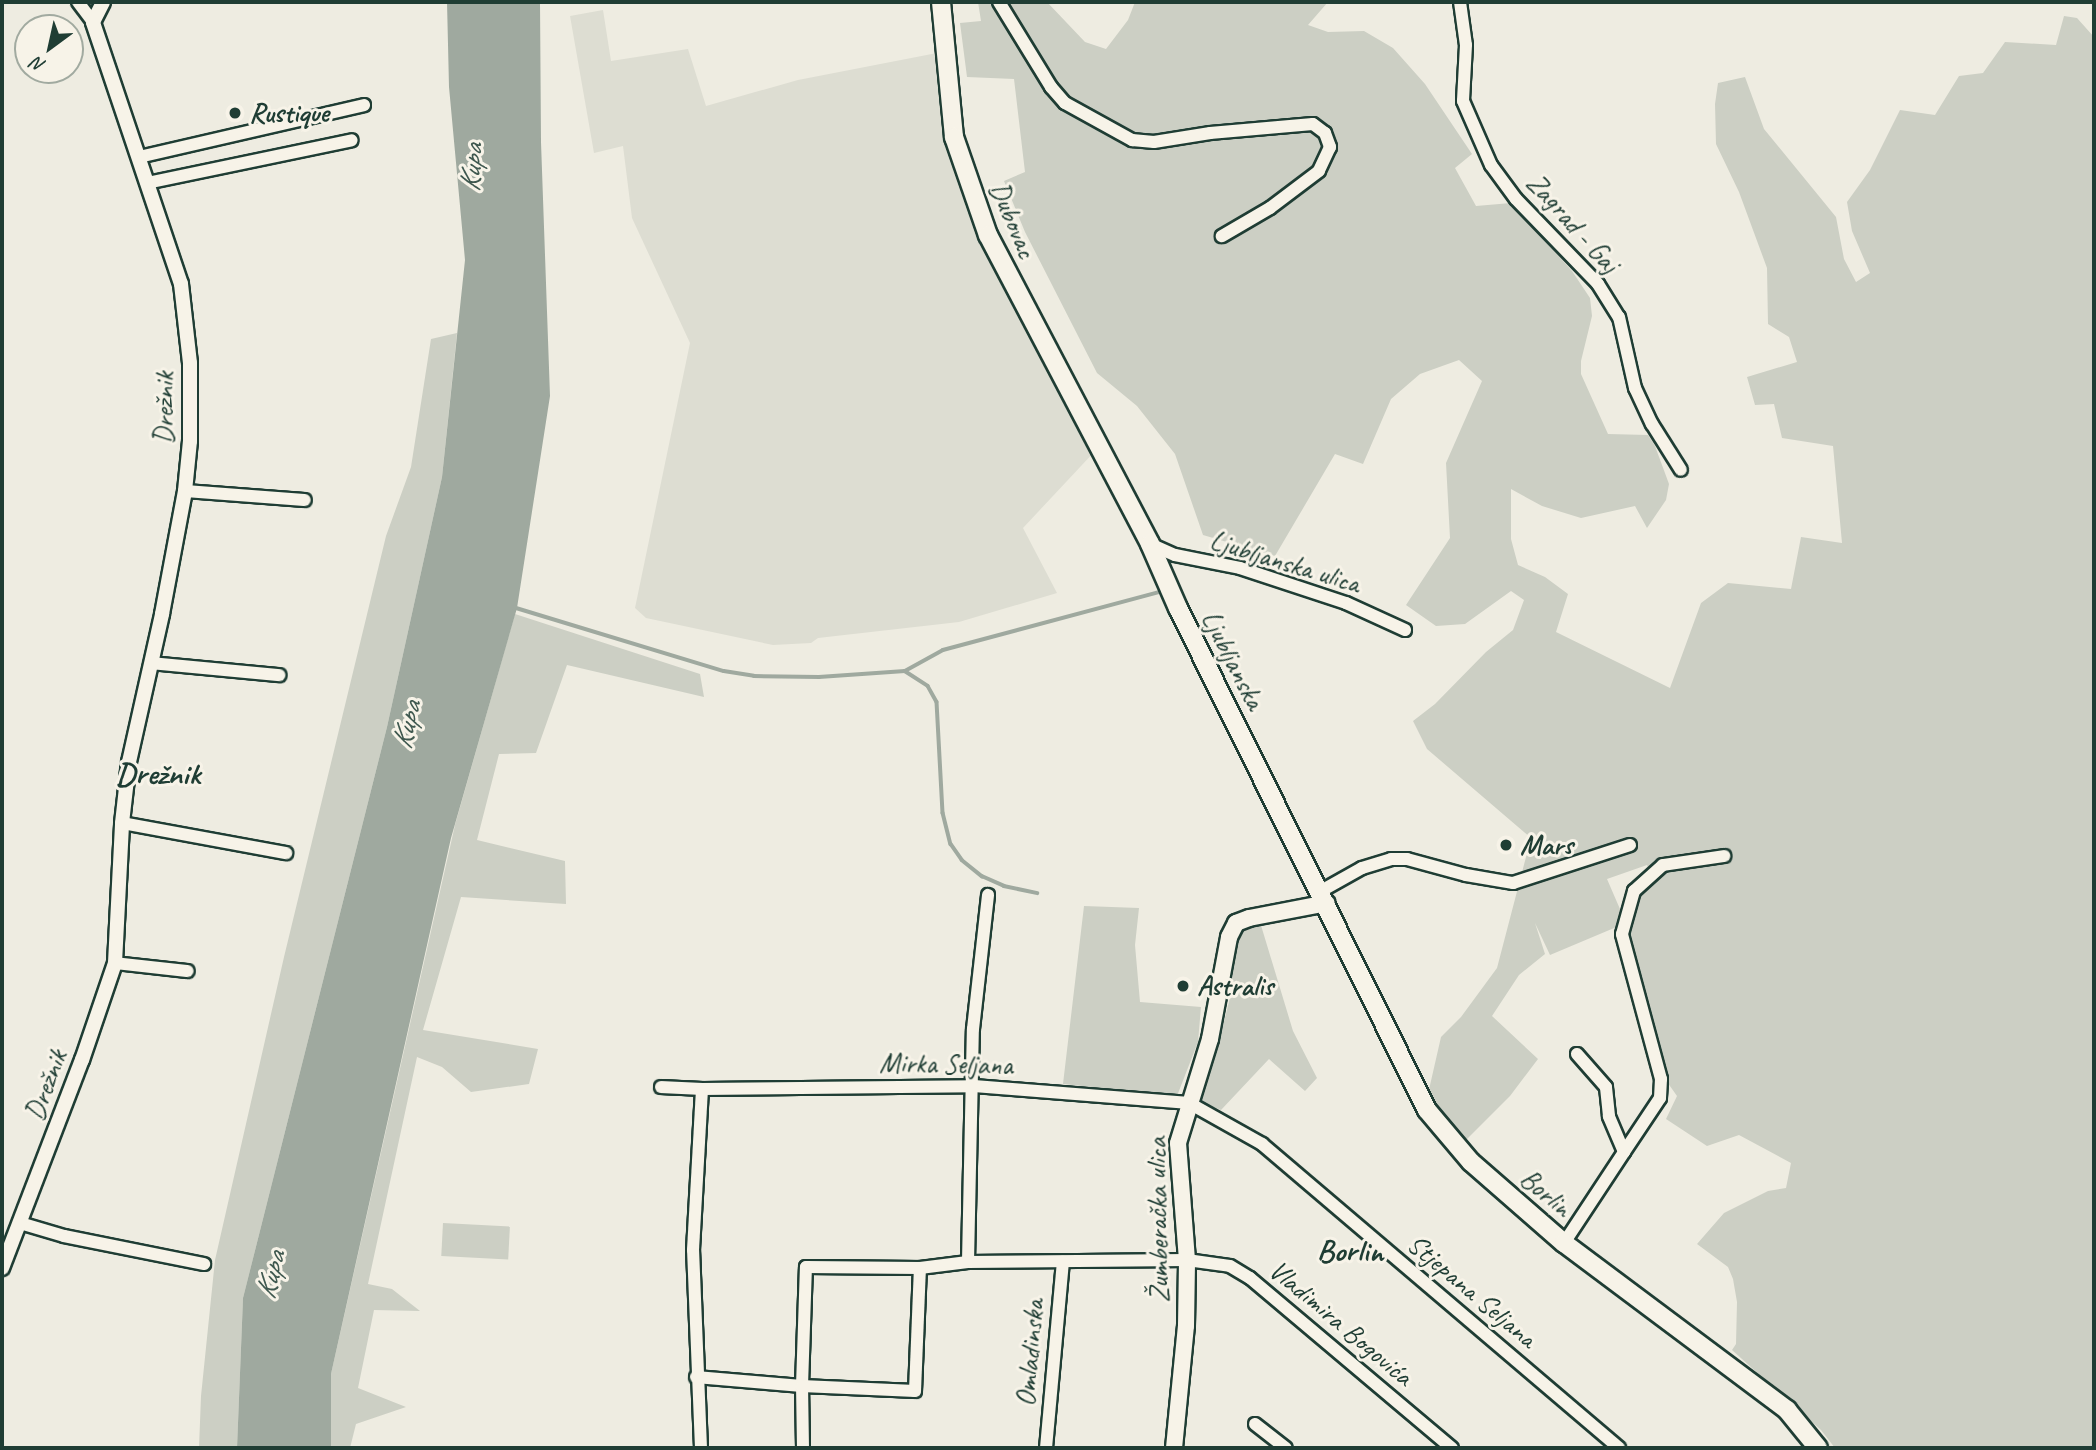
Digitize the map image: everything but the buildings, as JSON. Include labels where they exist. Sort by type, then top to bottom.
[{"type":"main road","name":"Dubovac","points":[[941,2],[954,137],[968,181],[1000,261],[1095,440]]},
{"type":"main road","name":"Ljubljanska","points":[[1095,440],[1150,544],[1178,608],[1324,897]]},
{"type":"main road","name":"Žumberačka ulica","points":[[1174,1448],[1186,1326],[1187,1260],[1178,1143],[1210,1039],[1221,965],[1236,923],[1324,897]]},
{"type":"main road","name":"Borlin","points":[[1324,897],[1427,1110],[1471,1162],[1564,1243],[1787,1410],[1818,1448]]},
{"type":"street","points":[[78,2],[93,22],[103,2]]},
{"type":"street","points":[[999,2],[1051,87],[1065,103],[1132,140],[1154,142],[1210,133],[1313,124],[1325,133],[1330,147],[1319,171],[1270,208],[1222,236]]},
{"type":"street","name":"Zagrad - Gaj","points":[[1460,2],[1466,45],[1463,101],[1491,165],[1516,199],[1598,284],[1619,317],[1636,387],[1653,424],[1681,470]]},
{"type":"street","name":"Drežnik","points":[[2,1268],[115,963],[122,823],[129,762],[185,491],[190,441],[187,320],[181,284],[93,22]]},
{"type":"street","points":[[139,157],[364,105]]},
{"type":"street","points":[[147,183],[352,139]]},
{"type":"street","points":[[185,491],[305,500]]},
{"type":"street","name":"Ljubljanska ulica","points":[[1150,544],[1175,555],[1240,568],[1346,603],[1405,630]]},
{"type":"street","points":[[151,663],[279,675]]},
{"type":"street","points":[[122,823],[286,853]]},
{"type":"street","points":[[1324,897],[1362,868],[1391,859],[1407,859],[1513,883],[1630,845]]},
{"type":"street","points":[[1564,1243],[1660,1098],[1661,1079],[1622,934],[1634,891],[1663,865],[1724,856]]},
{"type":"street","points":[[968,1262],[976,978],[988,895]]},
{"type":"street","points":[[115,963],[188,971]]},
{"type":"street","points":[[1577,1054],[1606,1087],[1609,1116],[1624,1152]]},
{"type":"street","name":"Mirka Seljana","points":[[661,1087],[974,1086],[1189,1103]]},
{"type":"street","points":[[701,1448],[692,1250],[702,1088]]},
{"type":"street","name":"Stjepana Seljana","points":[[1189,1103],[1262,1144],[1619,1448]]},
{"type":"street","points":[[20,1223],[64,1236],[204,1264]]},
{"type":"street","name":"Vladimira Bogovića","points":[[802,1386],[806,1267],[920,1268],[968,1262],[1187,1260],[1230,1266],[1250,1278],[1452,1448]]},
{"type":"street","name":"Omladinska","points":[[1046,1448],[1063,1262]]},
{"type":"street","points":[[696,1377],[802,1386],[915,1391],[920,1268]]},
{"type":"street","points":[[802,1386],[803,1448]]},
{"type":"street","points":[[1255,1423],[1286,1448]]},
{"type":"shaded area","points":[[978,2],[1047,2],[1085,42],[1106,49],[1128,20],[1135,2],[1328,2],[1308,25],[1328,32],[1364,31],[1393,48],[1425,84],[1472,154],[1455,168],[1476,206],[1511,203],[1572,271],[1590,298],[1592,316],[1581,361],[1581,374],[1608,434],[1648,435],[1655,446],[1669,484],[1666,500],[1647,528],[1635,506],[1581,518],[1542,506],[1511,489],[1511,539],[1518,565],[1545,577],[1568,594],[1556,632],[1670,688],[1701,603],[1728,583],[1791,589],[1801,537],[1842,543],[1833,446],[1782,438],[1774,404],[1755,405],[1747,377],[1797,362],[1789,337],[1768,324],[1767,268],[1739,192],[1716,144],[1715,104],[1718,83],[1745,77],[1764,129],[1836,217],[1844,259],[1856,282],[1870,273],[1852,231],[1847,202],[1870,170],[1900,110],[1935,115],[1959,76],[1983,73],[2005,42],[2056,45],[2064,16],[2077,18],[2094,37],[2094,1448],[1835,1448],[1821,1430],[1732,1350],[1736,1344],[1737,1302],[1733,1279],[1728,1267],[1697,1244],[1724,1213],[1768,1191],[1786,1188],[1791,1163],[1739,1135],[1707,1146],[1666,1119],[1677,1096],[1665,1079],[1651,1016],[1638,992],[1627,933],[1635,894],[1651,875],[1647,865],[1607,879],[1626,923],[1550,955],[1535,923],[1545,954],[1519,975],[1492,1016],[1538,1059],[1510,1096],[1466,1140],[1448,1125],[1428,1094],[1441,1037],[1461,1017],[1497,968],[1531,838],[1427,749],[1413,721],[1435,704],[1486,652],[1513,630],[1524,600],[1511,591],[1465,624],[1436,626],[1406,605],[1450,538],[1446,463],[1482,381],[1459,360],[1420,374],[1391,399],[1363,464],[1335,454],[1275,556],[1203,535],[1175,454],[1137,406],[1097,373],[1025,232],[1004,181],[1025,172],[1014,79],[967,77],[960,23],[981,21]]},
{"type":"shaded area","points":[[603,10],[611,61],[688,49],[706,106],[798,80],[937,53],[947,137],[1096,450],[1023,528],[1057,593],[959,622],[818,638],[811,643],[773,645],[646,618],[635,608],[690,343],[632,218],[623,146],[594,153],[570,16]]},
{"type":"shaded area","points":[[457,333],[442,477],[387,727],[243,1298],[237,1448],[199,1448],[201,1396],[215,1260],[284,957],[386,536],[411,467],[431,339]]},
{"type":"shaded area","points":[[515,614],[700,674],[704,697],[567,665],[536,753],[499,754],[477,840],[565,861],[566,904],[461,897],[423,1030],[538,1049],[529,1084],[471,1092],[442,1067],[417,1057],[368,1284],[392,1289],[420,1311],[374,1310],[358,1388],[406,1407],[356,1424],[350,1448],[331,1448],[331,1374],[455,825]]},
{"type":"shaded area","points":[[1084,906],[1139,908],[1135,945],[1140,1002],[1201,1007],[1198,1042],[1177,1096],[1063,1084]]},
{"type":"shaded area","points":[[1260,922],[1293,1031],[1317,1078],[1305,1091],[1269,1059],[1221,1110],[1198,1100],[1219,1041],[1230,998],[1229,969],[1234,942],[1243,926]]},
{"type":"shaded area","points":[[443,1223],[510,1227],[508,1259],[441,1256]]},
{"type":"water","name":"Kupa","points":[[447,2],[540,2],[541,142],[550,396],[517,608],[451,838],[331,1374],[331,1448],[237,1448],[243,1298],[387,727],[442,477],[465,260],[449,87]]},
{"type":"waterway","points":[[905,671],[943,650],[1159,592]]},
{"type":"waterway","points":[[513,607],[724,671],[754,676],[819,677],[905,671],[928,686],[937,702],[943,813],[951,844],[962,860],[982,876],[1004,886],[1037,893]]},
{"type":"place","name":"Rustique","points":[[235,113]]},
{"type":"place","name":"Mars","points":[[1506,845]]},
{"type":"place","name":"Astralis","points":[[1183,986]]},
{"type":"district","name":"Drežnik","points":[[158,774]]},
{"type":"district","name":"Borlin","points":[[1350,1251]]}]
